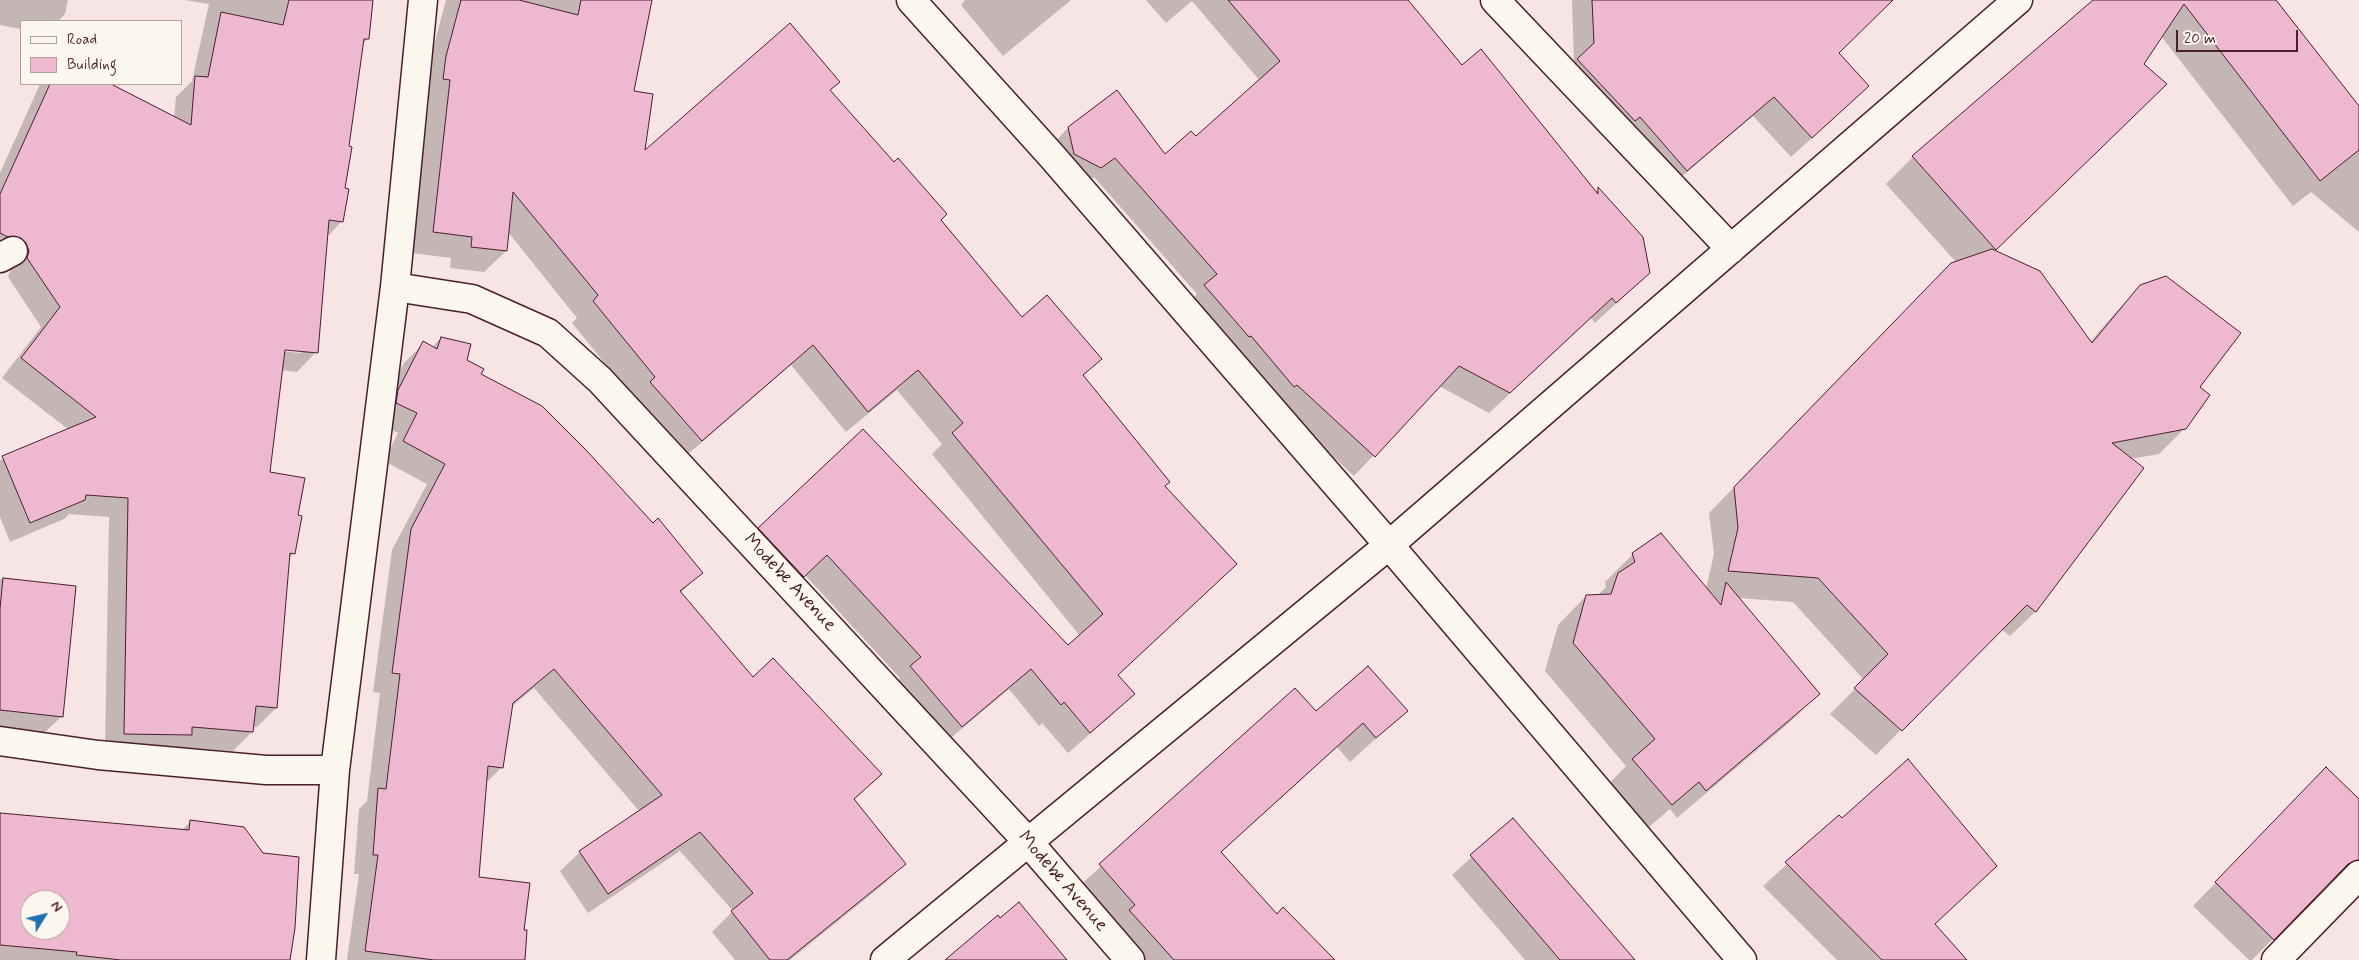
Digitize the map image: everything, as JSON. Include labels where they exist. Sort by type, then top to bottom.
[{"type":"street","points":[[321,960],[335,770],[395,287],[423,0]]},
{"type":"street","points":[[911,0],[1050,154],[1389,545],[1742,960]]},
{"type":"street","points":[[1495,0],[1731,249]]},
{"type":"street","points":[[885,960],[1389,545],[2018,0]]},
{"type":"street","name":"Modebe Avenue","points":[[395,287],[472,299],[548,333],[606,387],[1029,843],[1130,960]]},
{"type":"street","points":[[0,741],[98,755],[266,770],[335,770]]},
{"type":"street","points":[[2276,960],[2359,875]]},
{"type":"building","points":[[289,0],[373,0],[369,39],[364,39],[349,146],[352,147],[345,188],[349,189],[343,222],[329,220],[318,353],[285,350],[270,472],[305,478],[298,515],[302,516],[295,554],[290,553],[277,708],[256,706],[253,732],[192,727],[192,735],[124,734],[128,498],[86,495],[85,500],[30,523],[2,456],[96,417],[21,358],[60,307],[27,258],[29,251],[26,243],[21,238],[8,237],[0,233],[0,194],[50,85],[113,85],[191,125],[195,76],[208,77],[221,12],[283,25]]},
{"type":"building","points":[[461,0],[519,0],[578,15],[581,0],[652,0],[634,91],[653,94],[645,150],[790,23],[840,82],[830,90],[894,162],[898,158],[947,214],[941,220],[1022,317],[1047,295],[1102,359],[1083,375],[1170,482],[1165,486],[1237,564],[1118,675],[1135,694],[1090,733],[1064,702],[1061,705],[1031,669],[962,727],[910,666],[921,657],[827,555],[804,577],[758,528],[863,429],[1068,645],[1103,614],[952,433],[963,423],[918,370],[868,412],[813,345],[702,441],[650,382],[655,377],[593,301],[598,295],[513,192],[507,251],[471,247],[472,237],[433,232],[450,80],[443,79],[446,56]]},
{"type":"building","points":[[1228,0],[1408,0],[1462,65],[1481,49],[1598,194],[1598,187],[1643,237],[1650,273],[1616,303],[1612,298],[1510,393],[1459,366],[1375,457],[1297,385],[1294,387],[1251,336],[1249,337],[1204,285],[1217,274],[1115,158],[1101,168],[1074,154],[1068,127],[1117,90],[1165,154],[1191,131],[1196,136],[1280,61]]},
{"type":"building","points":[[1592,0],[1893,0],[1839,53],[1869,86],[1812,138],[1774,97],[1687,171],[1640,117],[1635,121],[1577,59],[1594,43]]},
{"type":"building","points":[[2093,0],[2276,0],[2359,106],[2359,150],[2320,181],[2184,4],[2144,64],[2167,84],[1996,250],[1912,156]]},
{"type":"building","points":[[1992,249],[2040,271],[2092,343],[2140,285],[2166,276],[2241,333],[2200,387],[2210,395],[2186,429],[2112,443],[2144,468],[2036,612],[2027,605],[1902,731],[1854,688],[1888,654],[1818,578],[1728,571],[1738,528],[1734,487],[1951,263]]},
{"type":"building","points":[[441,337],[471,344],[467,360],[484,369],[481,374],[542,406],[586,450],[653,523],[658,518],[703,573],[680,591],[753,677],[773,658],[882,774],[854,799],[906,864],[787,960],[770,960],[731,911],[753,893],[700,832],[608,894],[579,851],[662,795],[554,669],[513,703],[503,768],[488,766],[479,877],[530,883],[524,930],[527,930],[525,960],[434,960],[365,951],[378,855],[373,855],[378,788],[386,789],[400,674],[392,673],[411,529],[445,464],[403,441],[417,413],[396,403],[398,390],[423,341],[437,349]]},
{"type":"building","points":[[1661,533],[1721,605],[1726,582],[1820,694],[1706,791],[1699,782],[1672,805],[1632,759],[1655,739],[1573,643],[1586,595],[1611,594],[1618,573],[1635,562],[1632,553]]},
{"type":"building","points":[[3,578],[76,586],[63,717],[0,710],[0,609]]},
{"type":"building","points":[[1368,666],[1408,711],[1376,738],[1363,723],[1221,852],[1277,914],[1283,907],[1335,960],[1174,960],[1129,910],[1135,905],[1099,864],[1295,688],[1316,711]]},
{"type":"building","points":[[1908,759],[1997,866],[1935,924],[1967,960],[1882,960],[1785,862],[1839,815],[1842,818]]},
{"type":"building","points":[[2326,767],[2359,799],[2359,860],[2348,864],[2274,940],[2215,882]]},
{"type":"building","points":[[0,813],[189,830],[190,820],[244,827],[263,853],[299,857],[295,928],[290,960],[121,960],[76,955],[77,952],[0,945]]},
{"type":"building","points":[[1513,818],[1635,960],[1560,960],[1470,855]]},
{"type":"building","points":[[1019,902],[1067,960],[945,960],[998,915],[1000,918]]}]
